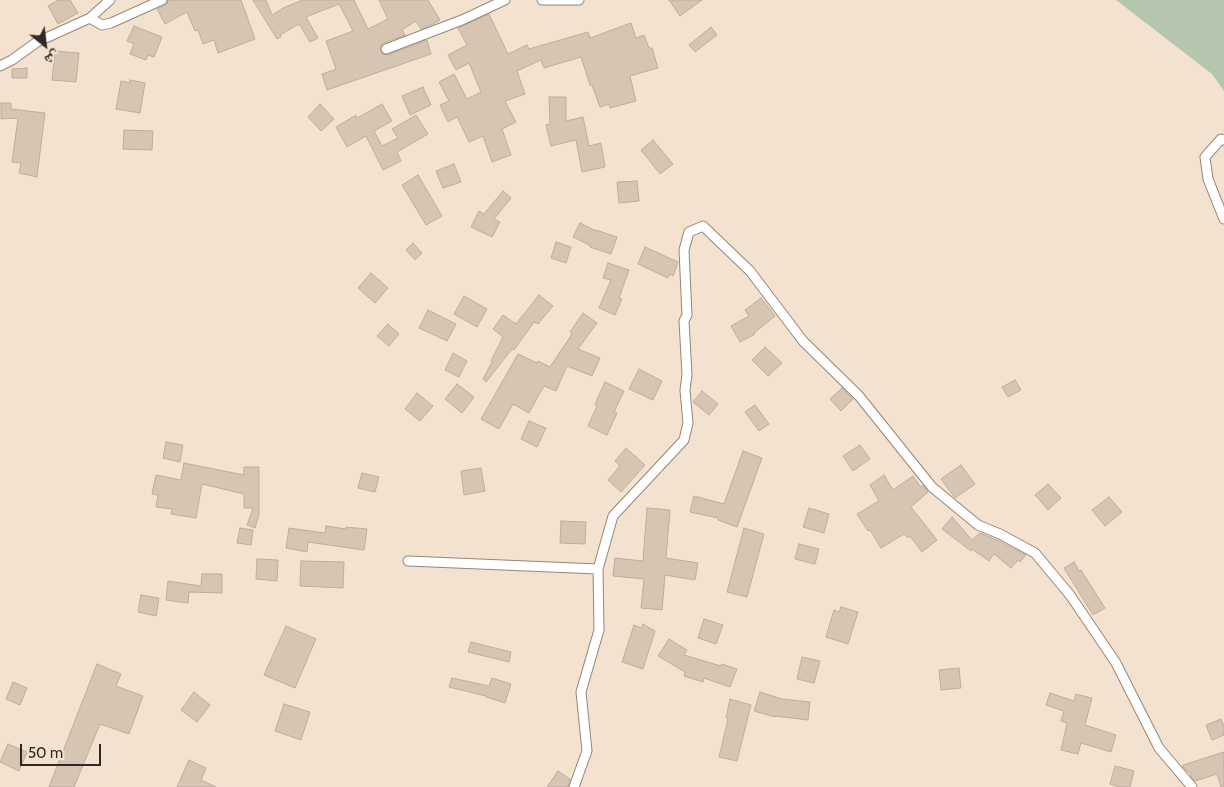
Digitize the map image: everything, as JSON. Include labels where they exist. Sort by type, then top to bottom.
[{"type":"street","points":[[0,66],[37,42],[90,18],[110,0]]},
{"type":"street","points":[[90,18],[102,25],[111,23],[162,0]]},
{"type":"street","points":[[386,49],[462,20],[505,0]]},
{"type":"street","points":[[542,0],[579,0]]},
{"type":"street","points":[[1224,140],[1221,139],[1205,157],[1208,179],[1224,219]]},
{"type":"street","points":[[574,787],[587,751],[581,692],[599,630],[598,569],[613,516],[684,440],[688,423],[685,390],[687,375],[684,321],[687,315],[684,250],[689,232],[702,226],[750,271],[803,341],[859,396],[932,486],[978,524],[1035,553],[1070,595],[1116,663],[1159,748],[1192,787]]},
{"type":"street","points":[[408,560],[598,569]]},
{"type":"green space","points":[[1116,0],[1224,0],[1224,91],[1212,74]]},
{"type":"building","points":[[58,0],[70,0],[78,13],[58,24],[48,6]]},
{"type":"building","points":[[168,0],[241,0],[255,39],[218,53],[214,40],[203,44],[198,30],[195,31],[187,12],[165,24],[157,9],[167,4]]},
{"type":"building","points":[[253,0],[266,0],[272,15],[285,7],[303,0],[354,0],[368,29],[388,19],[379,0],[428,0],[440,20],[421,29],[416,21],[402,30],[405,35],[383,43],[380,48],[382,54],[388,55],[427,40],[431,54],[327,90],[322,74],[336,69],[326,41],[353,31],[339,4],[306,17],[318,38],[310,42],[299,24],[280,35],[281,37],[277,39]]},
{"type":"building","points":[[669,0],[702,0],[680,16]]},
{"type":"building","points":[[489,14],[508,54],[527,45],[529,49],[588,32],[590,38],[631,23],[636,38],[644,35],[649,48],[652,48],[658,68],[630,76],[636,101],[610,108],[609,104],[600,107],[592,85],[590,85],[581,57],[544,68],[541,60],[517,71],[525,94],[505,101],[516,122],[502,129],[511,155],[492,162],[483,136],[469,142],[457,117],[448,122],[440,105],[449,101],[439,82],[454,74],[467,99],[481,92],[469,63],[456,70],[448,55],[467,45],[458,28]]},
{"type":"building","points":[[134,26],[162,37],[154,57],[148,55],[146,60],[130,54],[134,44],[127,41]]},
{"type":"building","points":[[711,27],[717,35],[695,52],[689,45]]},
{"type":"building","points":[[55,51],[79,53],[76,82],[52,80]]},
{"type":"building","points":[[27,68],[27,78],[12,78],[12,69]]},
{"type":"building","points":[[130,80],[145,83],[140,113],[116,109],[121,81],[130,83]]},
{"type":"building","points":[[423,87],[431,105],[410,115],[402,96]]},
{"type":"building","points":[[549,97],[566,97],[566,121],[583,117],[589,146],[601,143],[605,167],[582,172],[576,140],[551,146],[546,125],[550,124]]},
{"type":"building","points":[[1,103],[11,103],[11,109],[45,113],[37,177],[19,173],[21,163],[12,162],[18,118],[1,119]]},
{"type":"building","points":[[320,104],[334,119],[321,131],[308,117]]},
{"type":"building","points":[[382,104],[392,121],[374,131],[382,146],[398,138],[392,129],[416,115],[428,134],[397,152],[401,161],[383,170],[366,136],[347,147],[336,127],[356,115],[357,118]]},
{"type":"building","points":[[124,130],[153,131],[152,150],[123,149]]},
{"type":"building","points":[[653,140],[673,164],[660,174],[641,150]]},
{"type":"building","points":[[454,164],[461,182],[443,188],[436,171]]},
{"type":"building","points":[[418,175],[442,216],[426,225],[402,185]]},
{"type":"building","points":[[637,181],[639,201],[619,203],[617,182]]},
{"type":"building","points":[[503,191],[511,198],[494,219],[500,222],[492,237],[471,227],[479,211],[484,214]]},
{"type":"building","points":[[580,223],[596,231],[617,237],[611,254],[590,247],[573,237]]},
{"type":"building","points":[[556,242],[571,247],[566,263],[551,258]]},
{"type":"building","points":[[413,243],[422,253],[415,260],[406,250]]},
{"type":"building","points":[[645,247],[678,262],[673,276],[670,274],[668,278],[638,264]]},
{"type":"building","points":[[608,263],[629,270],[619,298],[622,299],[615,315],[599,308],[611,280],[603,278]]},
{"type":"building","points":[[371,273],[388,288],[375,303],[358,288]]},
{"type":"building","points":[[539,295],[553,306],[538,324],[534,322],[514,350],[512,349],[486,382],[483,379],[503,337],[493,329],[503,315],[516,324]]},
{"type":"building","points":[[464,296],[487,309],[477,327],[454,314]]},
{"type":"building","points":[[761,298],[775,316],[755,334],[740,342],[731,326],[749,316],[745,310]]},
{"type":"building","points":[[428,310],[456,324],[447,341],[419,328]]},
{"type":"building","points":[[583,313],[597,323],[578,349],[600,358],[592,376],[567,366],[556,391],[544,386],[529,413],[513,404],[499,429],[481,419],[518,354],[550,367],[572,334],[570,332]]},
{"type":"building","points":[[388,324],[399,334],[389,346],[377,336]]},
{"type":"building","points":[[765,347],[782,363],[768,376],[752,360]]},
{"type":"building","points":[[453,353],[467,361],[459,377],[445,370]]},
{"type":"building","points":[[639,369],[662,381],[653,400],[629,389]]},
{"type":"building","points":[[1015,380],[1021,390],[1008,397],[1002,387]]},
{"type":"building","points":[[605,382],[624,391],[614,412],[617,413],[607,435],[588,426]]},
{"type":"building","points":[[457,384],[474,397],[462,413],[445,399]]},
{"type":"building","points":[[842,388],[853,399],[841,411],[830,399]]},
{"type":"building","points":[[702,391],[718,404],[709,415],[693,402]]},
{"type":"building","points":[[417,393],[433,406],[420,421],[405,409]]},
{"type":"building","points":[[755,405],[769,424],[759,431],[745,412]]},
{"type":"building","points":[[529,421],[546,428],[537,447],[521,439]]},
{"type":"building","points":[[166,442],[183,445],[180,462],[163,458]]},
{"type":"building","points":[[860,445],[870,459],[853,471],[843,456]]},
{"type":"building","points":[[626,448],[645,465],[621,492],[608,480],[620,466],[615,461]]},
{"type":"building","points":[[743,451],[762,458],[737,527],[718,520],[718,518],[690,512],[694,496],[724,504]]},
{"type":"building","points":[[184,463],[244,475],[244,467],[259,467],[259,515],[255,528],[247,525],[253,508],[244,508],[244,494],[202,484],[196,518],[171,514],[172,509],[156,507],[158,495],[152,494],[156,475],[181,480]]},
{"type":"building","points":[[961,465],[975,484],[955,498],[941,479]]},
{"type":"building","points":[[481,468],[485,491],[464,495],[461,471]]},
{"type":"building","points":[[362,473],[379,477],[375,492],[358,488]]},
{"type":"building","points":[[884,475],[893,490],[913,476],[921,487],[923,485],[928,492],[911,507],[937,540],[922,552],[910,536],[908,538],[904,534],[881,548],[857,514],[879,501],[870,485]]},
{"type":"building","points":[[1048,484],[1061,498],[1048,510],[1035,495]]},
{"type":"building","points":[[1109,497],[1122,512],[1105,526],[1092,510]]},
{"type":"building","points":[[647,508],[670,510],[666,558],[698,563],[695,580],[665,575],[662,610],[641,608],[644,579],[613,576],[615,558],[643,561]]},
{"type":"building","points":[[809,508],[829,514],[824,533],[803,527]]},
{"type":"building","points":[[952,517],[972,540],[980,533],[1026,555],[1011,568],[994,554],[989,561],[972,549],[971,551],[942,529]]},
{"type":"building","points":[[561,521],[586,522],[585,544],[560,543]]},
{"type":"building","points":[[326,526],[346,529],[346,527],[367,529],[364,550],[308,542],[307,552],[286,548],[289,528],[325,533]]},
{"type":"building","points":[[240,528],[253,530],[251,545],[237,543]]},
{"type":"building","points":[[744,528],[764,534],[747,597],[727,592]]},
{"type":"building","points":[[799,544],[819,549],[815,564],[795,559]]},
{"type":"building","points":[[257,559],[278,560],[277,581],[256,579]]},
{"type":"building","points":[[301,561],[344,562],[343,588],[300,586]]},
{"type":"building","points":[[1074,562],[1105,608],[1093,615],[1064,568]]},
{"type":"building","points":[[202,574],[222,574],[222,593],[189,592],[188,603],[166,600],[168,581],[201,586]]},
{"type":"building","points":[[141,595],[159,598],[156,616],[138,612]]},
{"type":"building","points":[[841,607],[858,612],[848,644],[826,637],[834,610],[839,612]]},
{"type":"building","points":[[704,619],[723,625],[716,644],[698,638]]},
{"type":"building","points":[[643,624],[655,631],[643,669],[622,662],[634,625],[641,628]]},
{"type":"building","points":[[286,626],[316,639],[295,688],[264,675]]},
{"type":"building","points":[[669,639],[687,650],[684,655],[737,669],[730,687],[704,678],[703,682],[684,676],[685,672],[658,656]]},
{"type":"building","points":[[471,642],[511,652],[509,662],[468,652]]},
{"type":"building","points":[[802,657],[820,661],[814,683],[797,679]]},
{"type":"building","points":[[97,664],[121,674],[116,686],[143,696],[129,734],[100,724],[74,787],[49,787]]},
{"type":"building","points":[[959,668],[961,688],[941,690],[939,670]]},
{"type":"building","points":[[452,678],[489,686],[492,678],[511,684],[505,703],[486,696],[449,687]]},
{"type":"building","points":[[13,682],[27,688],[20,705],[6,699]]},
{"type":"building","points":[[194,692],[210,705],[197,722],[181,710]]},
{"type":"building","points":[[760,692],[782,699],[810,702],[808,720],[775,717],[754,711]]},
{"type":"building","points":[[1050,693],[1074,701],[1076,694],[1092,698],[1085,725],[1116,735],[1111,752],[1081,743],[1078,754],[1061,750],[1067,723],[1061,721],[1064,711],[1046,705]]},
{"type":"building","points":[[730,699],[751,705],[737,761],[719,757],[728,719],[726,718]]},
{"type":"building","points":[[284,704],[310,712],[301,740],[275,731]]},
{"type":"building","points":[[1221,719],[1224,726],[1224,735],[1212,740],[1206,725]]},
{"type":"building","points":[[8,744],[27,752],[19,771],[0,762]]},
{"type":"building","points":[[1224,752],[1224,787],[1221,787],[1217,774],[1195,781],[1191,777],[1190,772],[1183,767],[1183,765]]},
{"type":"building","points":[[189,760],[206,768],[201,780],[216,787],[177,787]]},
{"type":"building","points":[[1115,766],[1134,771],[1130,787],[1119,787],[1110,784]]},
{"type":"building","points":[[558,771],[570,779],[568,787],[547,787]]}]
